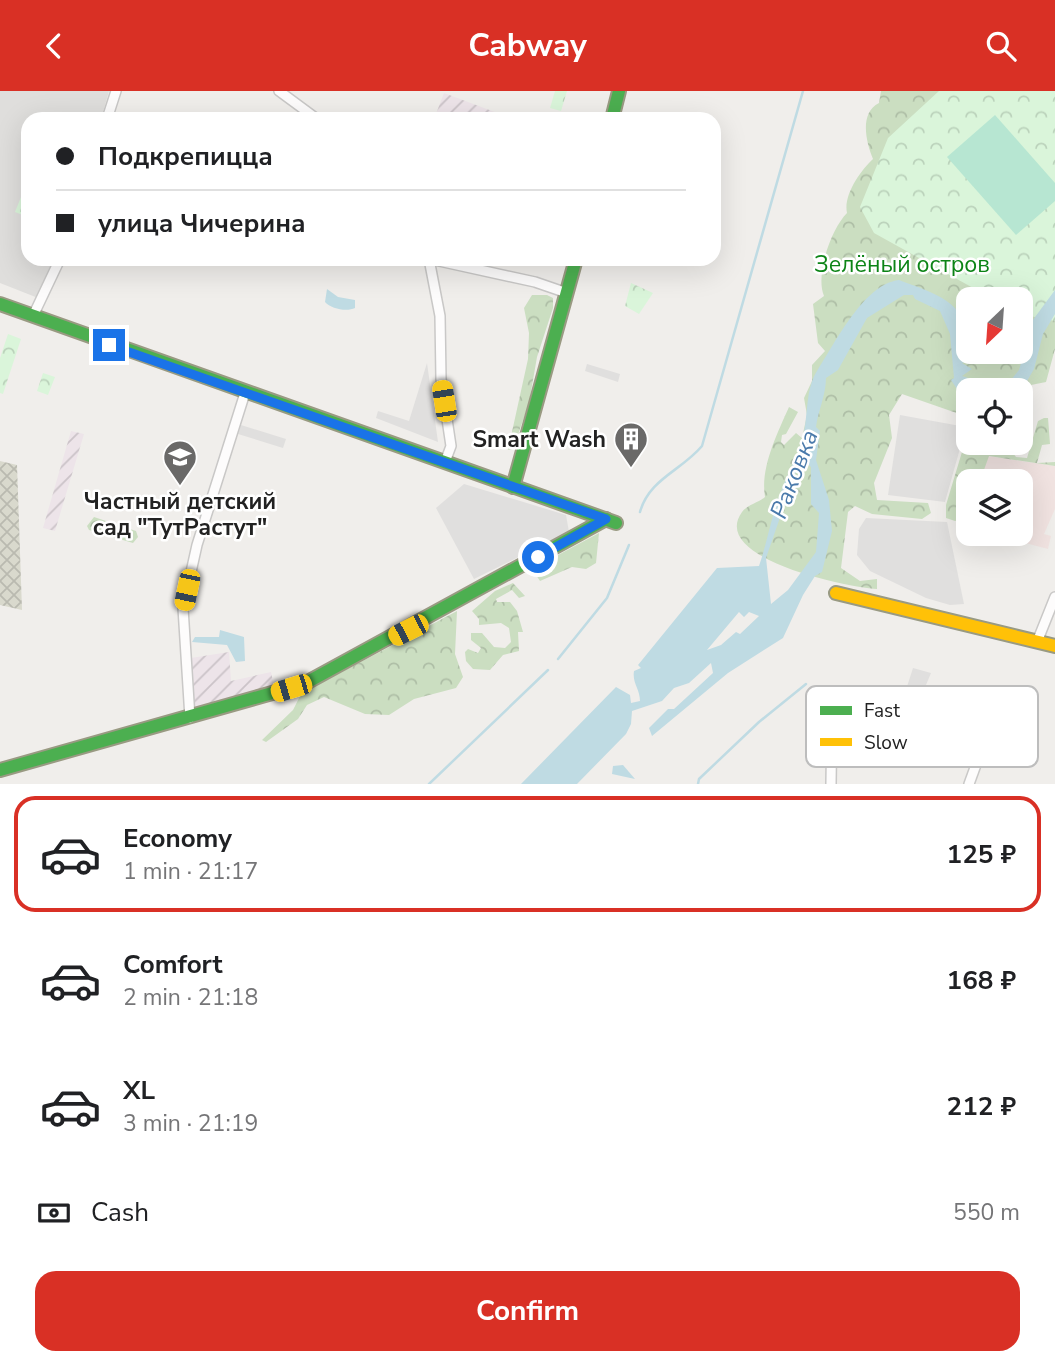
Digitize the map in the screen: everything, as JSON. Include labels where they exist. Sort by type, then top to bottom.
[{"type":"street","points":[[109,112],[116,91]]},
{"type":"street","points":[[279,91],[308,112]]},
{"type":"street","points":[[614,112],[620,91]]},
{"type":"street","points":[[33,316],[57,266]]},
{"type":"street","points":[[431,266],[440,316],[441,379],[451,446],[445,463]]},
{"type":"street","points":[[462,266],[535,282],[567,293]]},
{"type":"street","points":[[513,487],[574,266]]},
{"type":"street","points":[[0,304],[611,521],[304,684],[0,770]]},
{"type":"street","points":[[190,718],[184,608],[197,545],[245,393]]},
{"type":"street","points":[[836,593],[1055,646]]},
{"type":"street","points":[[1037,642],[1055,597]]},
{"type":"street","points":[[969,784],[975,767]]},
{"type":"shaded area","points":[[0,91],[109,91],[103,112],[21,112],[21,266],[51,266],[38,298],[0,283]]},
{"type":"shaded area","points":[[444,93],[495,112],[437,112]]},
{"type":"shaded area","points":[[427,363],[438,442],[376,418],[378,411],[409,421]]},
{"type":"shaded area","points":[[587,364],[620,374],[618,382],[585,371]]},
{"type":"shaded area","points":[[900,415],[956,425],[956,455],[958,455],[945,502],[888,495]]},
{"type":"shaded area","points":[[241,425],[286,439],[283,448],[238,434]]},
{"type":"shaded area","points":[[71,431],[84,434],[55,531],[43,528]]},
{"type":"shaded area","points":[[988,456],[1055,466],[1055,509],[1044,534],[1051,536],[1048,549],[1033,545],[1033,469],[984,469]]},
{"type":"shaded area","points":[[0,461],[17,465],[22,610],[0,605]]},
{"type":"shaded area","points":[[464,484],[566,515],[569,532],[474,579],[436,508]]},
{"type":"shaded area","points":[[866,518],[947,522],[964,604],[950,605],[926,598],[870,571],[857,555],[859,529]]},
{"type":"shaded area","points":[[229,652],[231,681],[271,672],[274,686],[193,709],[191,658]]},
{"type":"shaded area","points":[[913,668],[931,673],[926,686],[907,686]]},
{"type":"green space","points":[[555,91],[567,91],[561,111],[550,108]]},
{"type":"green space","name":"Зелёный остров","points":[[881,91],[1055,91],[1055,349],[1046,382],[1033,385],[1033,378],[956,378],[956,413],[902,394],[889,415],[892,438],[874,483],[877,500],[928,503],[931,513],[922,519],[872,514],[855,506],[848,512],[841,568],[860,581],[877,579],[877,589],[814,577],[787,568],[763,557],[745,544],[737,529],[742,512],[765,497],[767,463],[789,407],[798,412],[786,434],[782,435],[781,442],[784,445],[796,433],[802,438],[807,415],[804,398],[812,381],[812,365],[825,351],[818,343],[813,304],[824,296],[823,265],[835,230],[847,213],[850,191],[858,176],[873,159],[868,144],[866,121],[879,103]]},
{"type":"green space","name":"Зелёный остров","points":[[939,91],[1055,91],[1055,321],[1033,317],[1033,287],[971,287],[874,233],[860,207],[888,138]]},
{"type":"green space","points":[[995,115],[1055,183],[1055,201],[1016,235],[947,157]]},
{"type":"green space","points":[[21,197],[21,214],[15,212]]},
{"type":"green space","points":[[631,283],[653,293],[639,314],[625,306]]},
{"type":"green space","points":[[532,295],[547,295],[553,298],[553,308],[537,357],[529,403],[513,449],[508,450],[528,359],[529,333],[524,308]]},
{"type":"green space","points":[[8,334],[21,339],[3,394],[0,393],[0,358]]},
{"type":"green space","points":[[43,373],[55,377],[48,395],[37,391]]},
{"type":"green space","points":[[1048,418],[1050,444],[1042,445],[1037,463],[1055,462],[1055,466],[989,456],[984,469],[957,469],[961,455],[1014,455],[1027,458],[1028,455],[1033,455],[1033,438],[1038,421]]},
{"type":"green space","points":[[956,472],[956,521],[946,518],[946,505]]},
{"type":"green space","points":[[94,517],[136,531],[138,537],[133,543],[89,530],[87,526]]},
{"type":"green space","points":[[599,533],[596,563],[586,569],[572,567],[540,581],[532,569]]},
{"type":"green space","points":[[513,583],[525,596],[519,598],[512,590],[496,599],[497,602],[510,602],[517,611],[523,632],[518,632],[519,651],[503,655],[490,670],[473,669],[466,661],[465,652],[468,649],[478,653],[481,648],[471,640],[471,633],[482,633],[494,647],[505,648],[511,642],[509,628],[501,623],[479,625],[479,619],[472,611],[495,591]]},
{"type":"green space","points":[[457,611],[455,654],[463,677],[456,688],[414,699],[389,715],[365,714],[324,697],[307,705],[298,719],[266,742],[262,740],[293,710],[300,696],[306,691]]},
{"type":"water","name":"Раковка","points":[[899,280],[946,301],[956,309],[956,364],[964,364],[972,369],[962,376],[968,378],[956,378],[956,388],[951,380],[954,378],[950,334],[940,311],[915,299],[913,295],[904,295],[867,318],[838,370],[826,378],[816,427],[820,431],[816,460],[829,500],[832,531],[822,572],[815,576],[803,595],[783,638],[728,673],[652,736],[649,728],[713,673],[711,663],[689,683],[674,688],[662,701],[632,711],[631,724],[626,734],[577,784],[521,784],[616,687],[630,695],[631,703],[640,701],[634,671],[641,668],[638,665],[717,568],[759,566],[782,488],[801,444],[813,379],[851,318],[873,293],[886,284]],"holes":[[[801,457],[811,467],[811,504],[819,513],[816,552],[788,590],[771,604],[766,558]],[[739,612],[744,617],[749,612],[759,616],[740,634],[736,632],[721,645],[707,650]]]},
{"type":"water","points":[[327,289],[338,297],[355,300],[355,308],[344,310],[325,302]]},
{"type":"water","points":[[1055,290],[1055,314],[1043,334],[1034,369],[1029,378],[1012,378],[1021,364],[1033,364],[1033,320]]},
{"type":"water","points":[[220,630],[244,637],[245,661],[236,662],[227,645],[192,642],[195,637],[219,637]]},
{"type":"water","points":[[623,765],[635,779],[612,774],[613,766]]},
{"type":"waterway","points":[[640,512],[644,501],[658,483],[702,446],[803,91]]},
{"type":"waterway","points":[[558,659],[607,598],[629,545]]},
{"type":"waterway","points":[[429,784],[548,670]]},
{"type":"waterway","points":[[698,784],[699,779],[759,722],[806,684]]},
{"type":"traffic: fast","points":[[614,112],[619,91]]},
{"type":"traffic: fast","points":[[513,487],[574,266]]},
{"type":"traffic: fast","points":[[0,304],[616,523]]},
{"type":"traffic: fast","points":[[0,770],[304,684],[606,519]]},
{"type":"traffic: slow","points":[[836,593],[1055,646]]},
{"type":"place","name":"Smart Wash","points":[[631,469]]},
{"type":"place","name":"Частный детский сад \"ТутРастут\"","points":[[180,487]]},
{"type":"route","points":[[109,345],[606,519],[538,557]]}]
